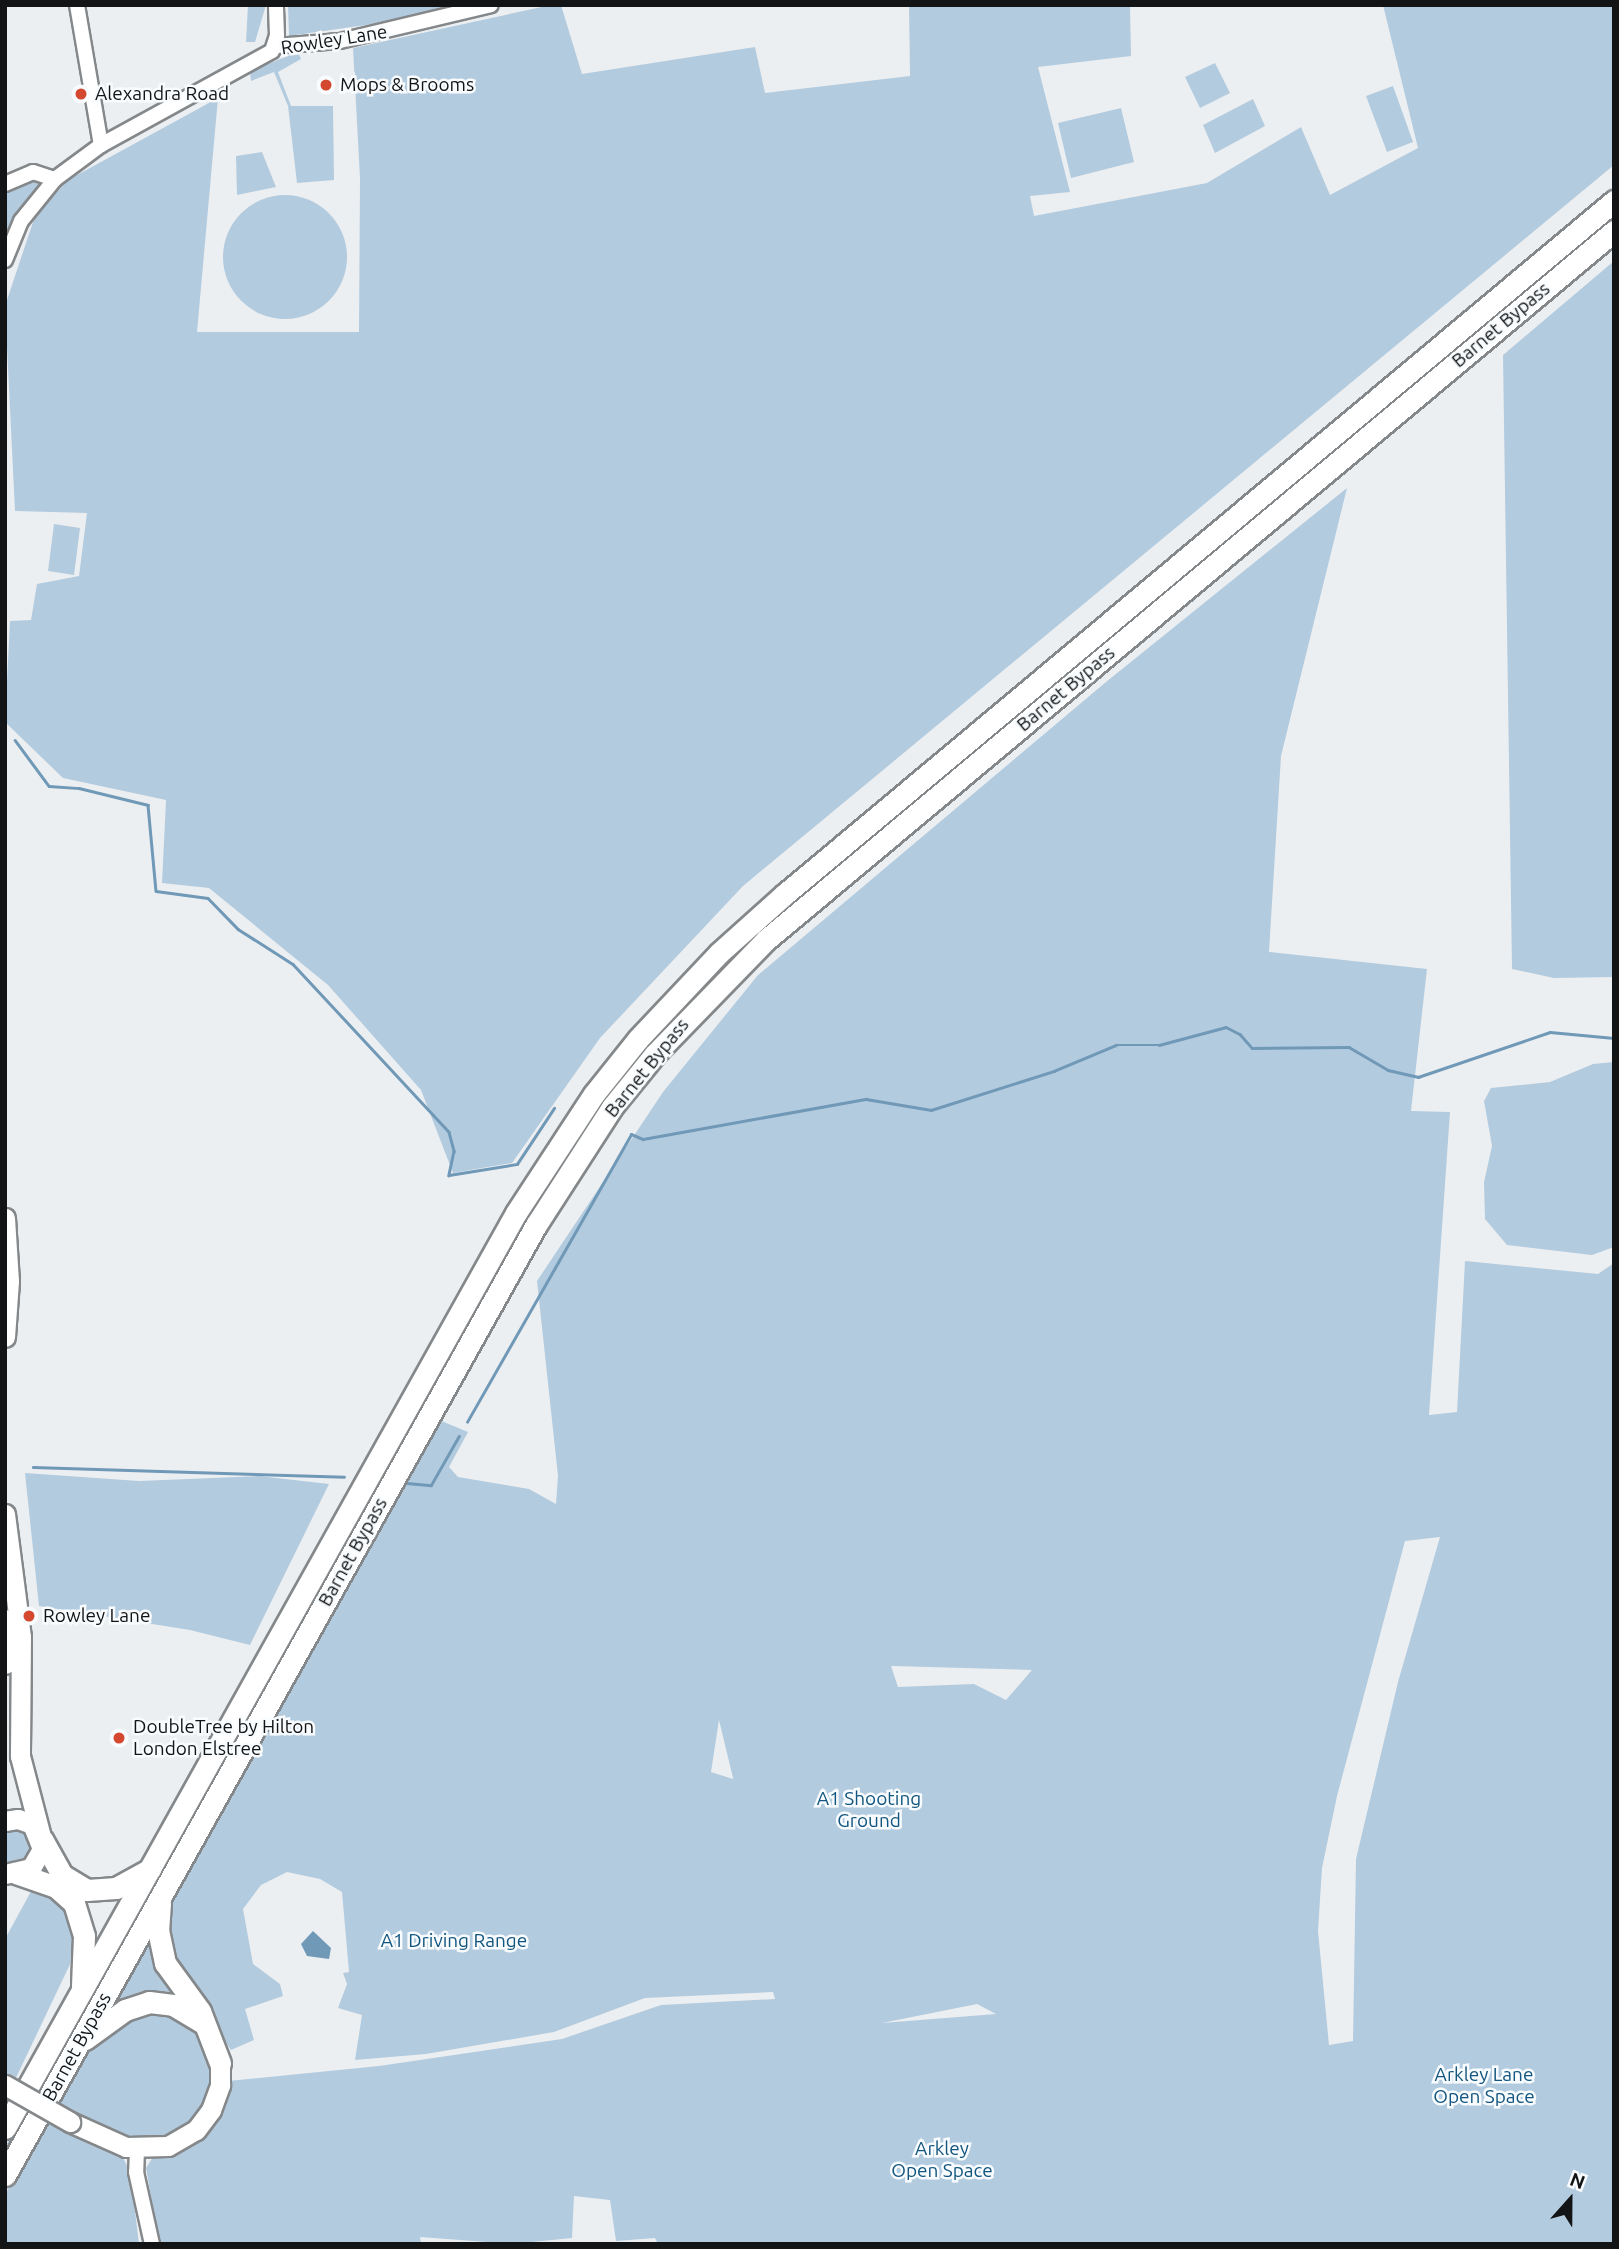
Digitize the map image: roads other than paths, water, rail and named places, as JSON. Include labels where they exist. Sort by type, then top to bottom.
[{"type":"highway","name":"Barnet Bypass","points":[[5,2128],[516,1213],[594,1094],[638,1039],[692,980],[777,901],[1614,201]]},
{"type":"highway","name":"Barnet Bypass","points":[[5,2175],[536,1224],[605,1117],[655,1054],[767,939],[1614,231]]},
{"type":"highway","points":[[41,1836],[62,1875],[87,1890],[116,1888],[150,1869]]},
{"type":"highway","points":[[11,1873],[57,1887],[74,1903],[84,1936],[81,1991]]},
{"type":"highway","points":[[160,1898],[158,1930],[165,1963],[200,2011],[220,2063]]},
{"type":"highway","points":[[76,2046],[138,2004],[173,2005],[203,2023]]},
{"type":"main road","points":[[5,1218],[9,1281],[5,1337]]},
{"type":"main road","points":[[5,1514],[21,1637],[20,1756],[41,1836],[36,1863],[11,1873]]},
{"type":"main road","points":[[5,1619],[5,1664]]},
{"type":"main road","points":[[5,1821],[23,1819],[41,1836]]},
{"type":"main road","points":[[5,2085],[71,2122],[137,2149],[168,2146],[196,2130],[217,2098],[220,2063]]},
{"type":"street","points":[[77,5],[101,145]]},
{"type":"street","points":[[275,46],[276,5]]},
{"type":"street","name":"Rowley Lane","points":[[6,257],[21,221],[55,179],[101,145],[204,92],[275,46],[354,38],[491,5]]},
{"type":"street","points":[[5,184],[33,172],[55,179]]},
{"type":"street","points":[[137,2149],[136,2172],[152,2244]]},
{"type":"waterway","points":[[15,740],[49,786],[79,788],[148,805],[156,891],[208,898],[238,929],[293,964],[449,1132],[454,1151],[449,1175],[517,1164],[554,1108]]},
{"type":"waterway","points":[[467,1422],[631,1134],[643,1139],[866,1099],[931,1110],[1054,1071],[1116,1045],[1159,1045],[1226,1027],[1240,1034],[1252,1048],[1349,1047],[1388,1070],[1418,1077],[1550,1032],[1614,1038]]},
{"type":"waterway","points":[[407,1483],[431,1485],[459,1436]]},
{"type":"waterway","points":[[33,1467],[344,1477]]},
{"type":"place","name":"Mops & Brooms","points":[[326,85]]},
{"type":"place","name":"Alexandra Road","points":[[81,94]]},
{"type":"place","name":"Rowley Lane","points":[[29,1616]]},
{"type":"place","name":"DoubleTree by Hilton London Elstree","points":[[119,1738]]},
{"type":"park label","name":"A1 Shooting Ground","points":[[869,1810]]},
{"type":"park label","name":"A1 Driving Range","points":[[454,1941]]},
{"type":"park label","name":"Arkley Lane Open Space","points":[[1484,2086]]},
{"type":"park label","name":"Arkley Open Space","points":[[942,2160]]}]
